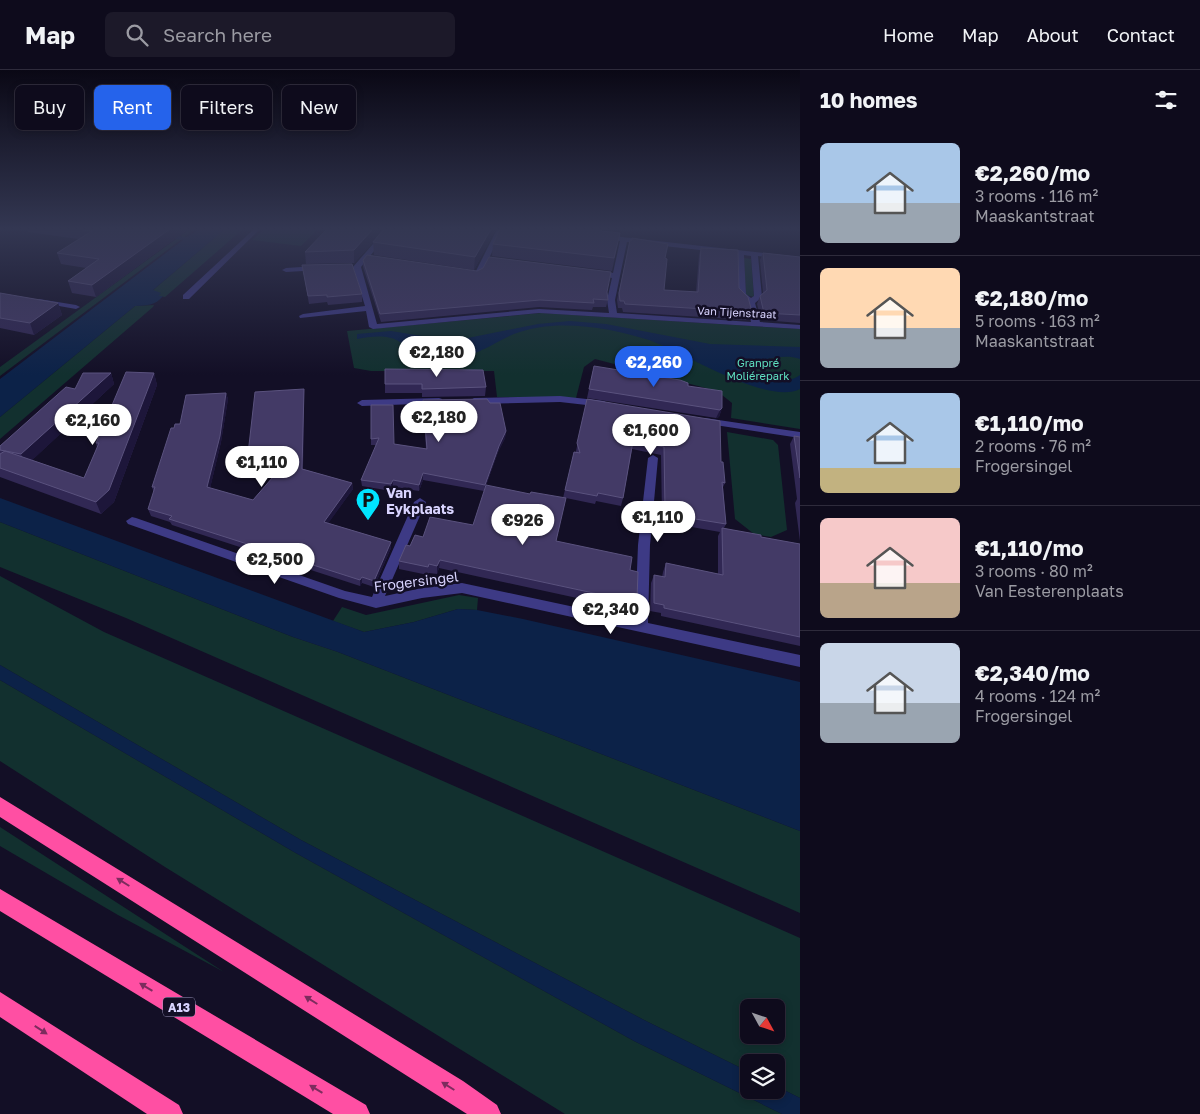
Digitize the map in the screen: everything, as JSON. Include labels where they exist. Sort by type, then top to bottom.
[{"type":"highway","points":[[0,806],[454,1090],[488,1114]]},
{"type":"highway","name":"A13","points":[[0,900],[357,1114]]},
{"type":"highway","points":[[0,1004],[170,1114]]},
{"type":"street","points":[[186,297],[206,278]]},
{"type":"street","points":[[304,316],[369,308],[360,278]]},
{"type":"street","points":[[613,316],[610,300],[616,278]]},
{"type":"street","points":[[741,278],[742,295],[751,302],[756,324]]},
{"type":"street","points":[[751,302],[758,297],[756,278]]},
{"type":"street","points":[[34,300],[76,307]]},
{"type":"street","name":"Van Tijenstraat","points":[[369,308],[373,327],[539,311],[800,327]]},
{"type":"street","points":[[362,403],[560,399],[610,405]]},
{"type":"street","points":[[695,420],[800,435]]},
{"type":"street","points":[[641,627],[644,546],[653,458]]},
{"type":"street","points":[[376,603],[420,502]]},
{"type":"street","name":"Frogersingel","points":[[132,521],[343,595],[376,603],[422,593],[462,588],[800,661]]},
{"type":"green space","points":[[123,278],[130,278],[0,376],[0,367]]},
{"type":"green space","points":[[168,278],[187,278],[165,297],[159,296],[152,291]]},
{"type":"green space","points":[[745,278],[752,278],[754,297],[746,295]]},
{"type":"green space","points":[[154,305],[0,439],[0,417],[135,306]]},
{"type":"green space","name":"Granpré Moliérepark","points":[[541,313],[800,329],[800,429],[731,418],[732,403],[717,391],[595,359],[584,367],[576,398],[497,397],[494,371],[371,371],[354,368],[347,331]]},
{"type":"green space","points":[[727,432],[773,440],[778,445],[787,530],[771,537],[754,534],[735,519]]},
{"type":"green space","points":[[0,522],[293,637],[338,652],[800,831],[800,913],[126,618],[0,567]]},
{"type":"green space","points":[[0,576],[104,632],[800,938],[800,1098],[785,1090],[785,1054],[740,1054],[740,1068],[644,1020],[301,840],[0,665]]},
{"type":"green space","points":[[459,595],[478,598],[477,610],[458,609],[414,622],[364,632],[333,621],[342,607],[366,615]]},
{"type":"green space","points":[[0,680],[294,852],[634,1041],[740,1093],[740,1099],[752,1099],[782,1114],[565,1114],[165,867],[0,761]]},
{"type":"green space","points":[[0,827],[224,972],[118,915],[0,846]]},
{"type":"water","points":[[133,278],[167,278],[153,290],[161,293],[159,296],[163,296],[157,302],[135,306],[0,417],[0,379]]},
{"type":"water","points":[[570,321],[606,324],[710,344],[800,347],[800,359],[793,357],[771,358],[743,364],[742,367],[753,377],[770,381],[786,381],[800,375],[800,389],[786,392],[768,390],[747,384],[649,340],[599,328],[564,325],[530,329],[514,334],[469,355],[451,358],[423,354],[395,339],[387,337],[357,339],[357,334],[391,331],[453,341],[538,324]]},
{"type":"water","points":[[0,498],[364,632],[414,622],[458,609],[477,610],[800,682],[800,831],[338,652],[293,637],[0,522]]},
{"type":"water","points":[[0,665],[301,840],[644,1020],[740,1068],[740,1093],[634,1041],[294,852],[0,680]]},
{"type":"water","points":[[785,1090],[800,1098],[800,1114],[782,1114],[752,1099],[785,1099]]},
{"type":"building","points":[[73,278],[102,278],[92,285],[68,281]]},
{"type":"building","points":[[304,278],[357,278],[362,294],[327,297],[327,295],[308,296]]},
{"type":"building","points":[[369,278],[610,278],[607,292],[608,300],[593,299],[594,303],[540,300],[380,314]]},
{"type":"building","points":[[622,278],[665,278],[664,290],[698,292],[699,278],[739,278],[739,288],[748,297],[752,312],[625,304],[624,301],[620,301],[619,293]]},
{"type":"building","points":[[766,278],[800,278],[800,315],[764,313],[760,296],[767,290]]},
{"type":"building","points":[[0,293],[58,303],[30,323],[0,318]]},
{"type":"building","points":[[594,366],[680,380],[688,383],[688,386],[722,391],[722,408],[720,410],[589,389]]},
{"type":"building","points":[[385,369],[483,370],[486,387],[422,389],[422,384],[385,384]]},
{"type":"building","points":[[126,372],[154,373],[109,490],[96,502],[0,468],[0,454],[5,451],[84,478],[99,443],[96,443]]},
{"type":"building","points":[[83,373],[111,373],[21,454],[0,450],[0,446],[66,387],[75,389]]},
{"type":"building","points":[[304,389],[302,469],[352,483],[324,522],[391,542],[374,581],[362,577],[360,580],[169,519],[172,516],[148,509],[155,487],[152,487],[171,428],[174,428],[175,424],[180,424],[186,395],[226,393],[220,436],[207,487],[253,500],[292,455],[248,454],[255,392]]},
{"type":"building","points":[[487,399],[490,403],[500,403],[506,431],[485,485],[423,473],[419,485],[393,480],[391,484],[361,480],[379,438],[371,439],[371,405],[393,405],[394,444],[427,449],[423,400]]},
{"type":"building","points":[[587,399],[720,421],[721,462],[723,462],[725,483],[722,482],[726,524],[689,518],[689,512],[665,508],[664,447],[633,441],[623,498],[598,493],[597,496],[565,490],[574,452],[580,453],[577,443]]},
{"type":"building","points":[[794,436],[800,437],[800,478]]},
{"type":"building","points":[[486,485],[530,494],[531,492],[566,498],[556,541],[632,557],[630,570],[638,572],[637,599],[627,597],[626,600],[440,560],[437,566],[429,564],[428,567],[399,561],[406,545],[410,546],[415,535],[423,537],[430,517],[473,525]]},
{"type":"building","points":[[722,528],[800,544],[800,637],[664,608],[664,605],[654,603],[654,575],[665,577],[666,563],[723,575]]},
{"type":"place","name":"Van Eykplaats","points":[[368,521]]}]
